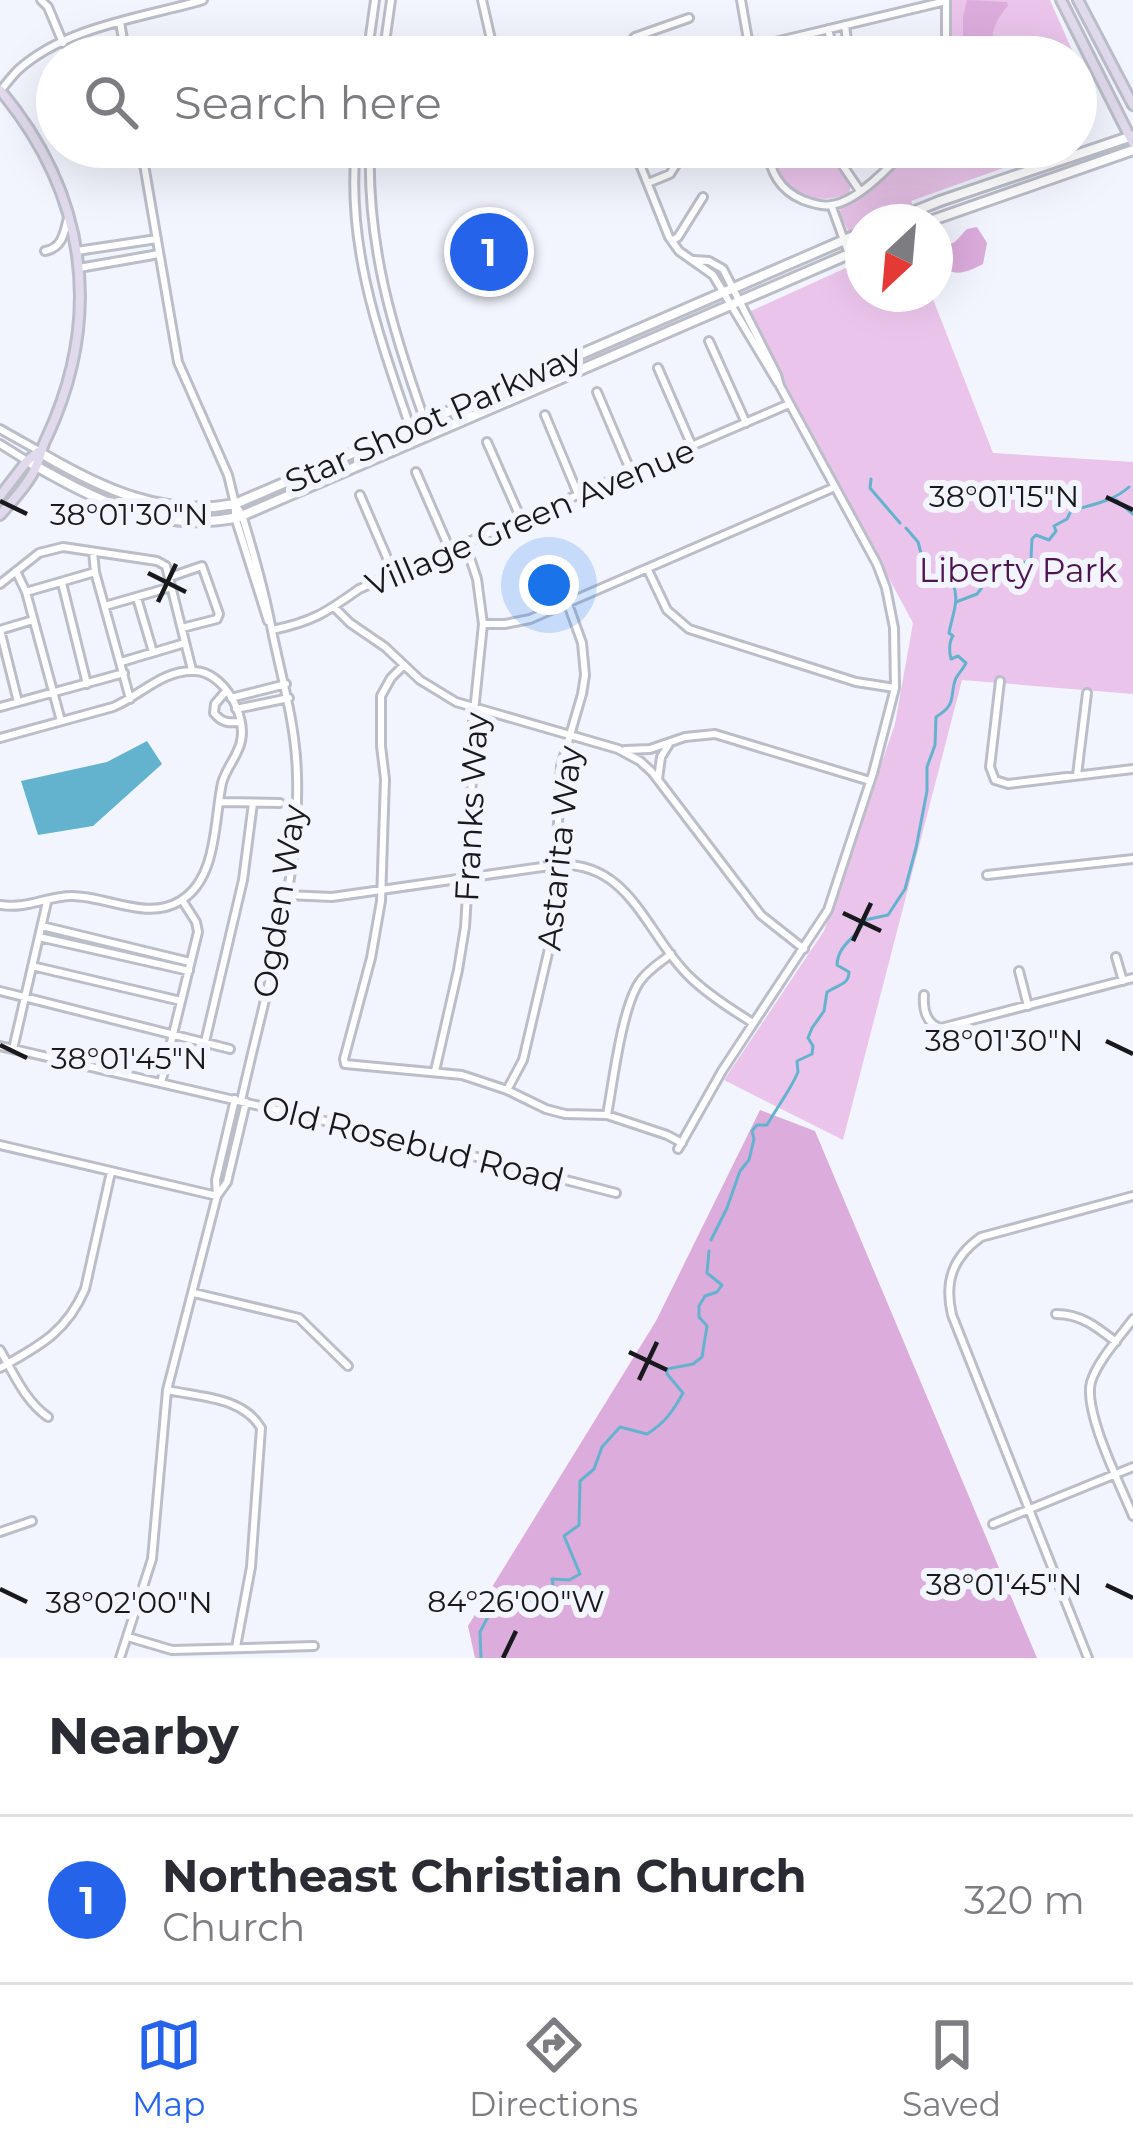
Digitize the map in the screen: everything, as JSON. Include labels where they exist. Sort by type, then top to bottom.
[{"type":"main road","points":[[1061,0],[1079,36]]},
{"type":"main road","points":[[1078,0],[1097,36]]},
{"type":"main road","points":[[1097,36],[1133,105]]},
{"type":"main road","points":[[1097,71],[1132,141]]},
{"type":"main road","points":[[0,91],[36,139]]},
{"type":"main road","points":[[0,515],[39,452],[62,400],[77,347],[80,268],[70,215],[51,168]]},
{"type":"main road","points":[[0,496],[32,464]]},
{"type":"street","points":[[41,0],[60,36]]},
{"type":"street","points":[[82,36],[202,0]]},
{"type":"street","points":[[370,36],[375,0]]},
{"type":"street","points":[[385,36],[391,0]]},
{"type":"street","points":[[482,0],[490,36]]},
{"type":"street","points":[[741,0],[747,36]]},
{"type":"street","points":[[805,36],[945,1],[946,36]]},
{"type":"street","points":[[640,36],[689,18]]},
{"type":"street","points":[[120,22],[122,36]]},
{"type":"street","points":[[845,26],[846,36]]},
{"type":"street","points":[[828,29],[830,36]]},
{"type":"street","points":[[0,91],[36,57]]},
{"type":"street","points":[[0,76],[18,70]]},
{"type":"street","points":[[1097,152],[1132,141]]},
{"type":"street","points":[[1097,155],[1132,141]]},
{"type":"street","name":"Ogden Way","points":[[120,1658],[152,1559],[167,1390],[217,1196],[226,1182],[287,895],[297,803],[297,758],[286,684],[228,475],[178,362],[145,168]]},
{"type":"street","points":[[356,168],[355,215],[363,278],[410,428],[422,438],[425,421],[389,316],[377,264],[370,168]]},
{"type":"street","points":[[404,664],[381,696],[385,779],[381,890],[371,958],[344,1060],[350,1065],[435,1071],[478,1080],[546,1109],[607,1115],[668,1135],[680,1146],[832,898],[896,688],[895,628],[877,564],[780,386],[754,348],[718,265],[679,251],[659,216],[642,168]]},
{"type":"street","points":[[648,183],[667,177],[675,168]]},
{"type":"street","points":[[771,168],[788,192],[832,206],[887,168]]},
{"type":"street","points":[[845,168],[860,190]]},
{"type":"street","points":[[933,204],[1046,168]]},
{"type":"street","points":[[953,212],[1064,168]]},
{"type":"street","points":[[672,241],[703,197]]},
{"type":"street","points":[[832,206],[845,245]]},
{"type":"street","points":[[45,251],[59,244],[70,215]]},
{"type":"street","points":[[77,251],[157,238]]},
{"type":"street","name":"Star Shoot Parkway","points":[[0,429],[139,500],[188,509],[235,504],[843,241]]},
{"type":"street","points":[[80,268],[160,254]]},
{"type":"street","name":"Star Shoot Parkway","points":[[0,444],[32,464],[150,518],[205,522],[239,516],[845,256]]},
{"type":"street","points":[[710,341],[746,423]]},
{"type":"street","points":[[658,368],[692,446]]},
{"type":"street","points":[[597,392],[631,472]]},
{"type":"street","name":"Village Green Avenue","points":[[272,630],[304,623],[359,589],[789,404]]},
{"type":"street","points":[[545,415],[578,494]]},
{"type":"street","points":[[488,442],[521,519]]},
{"type":"street","points":[[416,472],[450,550]]},
{"type":"street","points":[[483,624],[517,622],[568,604],[835,487]]},
{"type":"street","points":[[361,496],[394,574]]},
{"type":"street","name":"Franks Way","points":[[435,1071],[458,970],[469,878],[471,741],[483,624],[477,579],[465,543]]},
{"type":"street","points":[[0,584],[39,554],[63,547],[158,561],[170,577],[192,670]]},
{"type":"street","points":[[93,551],[130,699]]},
{"type":"street","points":[[170,577],[202,566],[219,614],[217,619],[182,628]]},
{"type":"street","points":[[648,570],[667,610],[689,629],[856,682],[896,688]]},
{"type":"street","points":[[16,571],[61,722]]},
{"type":"street","points":[[26,592],[95,572]]},
{"type":"street","points":[[62,583],[87,684]]},
{"type":"street","points":[[105,606],[172,587]]},
{"type":"street","points":[[137,598],[153,653]]},
{"type":"street","name":"Astarita Way","points":[[507,1090],[523,1060],[552,936],[560,778],[582,694],[585,663],[568,604]]},
{"type":"street","points":[[334,607],[434,690],[475,708],[622,750],[640,761],[761,914],[804,949]]},
{"type":"street","points":[[18,702],[0,630],[33,620]]},
{"type":"street","points":[[121,662],[185,643]]},
{"type":"street","points":[[0,738],[112,707],[152,682],[192,670],[211,676],[228,694],[240,722],[241,744],[224,775],[209,857],[197,883],[182,900],[142,908],[87,897],[0,905]]},
{"type":"street","points":[[0,707],[124,673]]},
{"type":"street","points":[[1000,681],[990,767],[995,781],[1008,784],[1133,769]]},
{"type":"street","points":[[240,722],[227,723],[214,713],[215,704],[228,694],[286,684]]},
{"type":"street","points":[[1077,775],[1087,693]]},
{"type":"street","points":[[236,709],[289,698]]},
{"type":"street","points":[[622,750],[650,749],[715,734],[870,782]]},
{"type":"street","points":[[658,779],[661,757],[671,742]]},
{"type":"street","points":[[219,802],[280,802]]},
{"type":"street","points":[[205,1042],[243,880],[253,803]]},
{"type":"street","points":[[987,875],[1133,859]]},
{"type":"street","points":[[287,895],[318,898],[556,865],[590,867],[610,877],[692,979],[753,1023]]},
{"type":"street","points":[[160,1083],[199,932],[182,900]]},
{"type":"street","points":[[13,1049],[47,902]]},
{"type":"street","points":[[42,926],[190,966]]},
{"type":"street","points":[[39,937],[190,966]]},
{"type":"street","points":[[607,1115],[635,989],[671,954]]},
{"type":"street","points":[[1116,957],[1123,981]]},
{"type":"street","points":[[32,966],[182,1001]]},
{"type":"street","points":[[1019,971],[1028,1006]]},
{"type":"street","points":[[924,995],[926,1016],[941,1028],[1133,978]]},
{"type":"street","points":[[0,991],[230,1048]]},
{"type":"street","name":"Old Rosebud Road","points":[[0,1046],[616,1193]]},
{"type":"street","points":[[0,1145],[217,1196]]},
{"type":"street","points":[[4,1365],[53,1336],[78,1305],[110,1172]]},
{"type":"street","points":[[1088,1658],[952,1315],[948,1291],[952,1269],[970,1245],[989,1233],[1133,1196]]},
{"type":"street","points":[[194,1293],[299,1318],[348,1366]]},
{"type":"street","points":[[1056,1314],[1084,1318],[1117,1342]]},
{"type":"street","points":[[1133,1319],[1096,1371],[1090,1393],[1092,1412],[1133,1516]]},
{"type":"street","points":[[0,1350],[4,1365],[34,1406],[49,1417]]},
{"type":"street","points":[[167,1390],[236,1405],[251,1413],[261,1428],[250,1567],[236,1647]]},
{"type":"street","points":[[993,1524],[1133,1467]]},
{"type":"street","points":[[0,1532],[32,1521]]},
{"type":"street","points":[[127,1637],[172,1650],[314,1646]]},
{"type":"green space","points":[[950,0],[1050,0],[1066,36],[949,36]]},
{"type":"green space","points":[[777,168],[840,168],[852,182],[849,193],[814,198],[794,189]]},
{"type":"green space","name":"Liberty Park","points":[[894,168],[1003,168],[912,204],[845,204]]},
{"type":"green space","name":"Liberty Park","points":[[845,268],[845,312],[938,312],[993,453],[1133,462],[1133,694],[962,680],[843,1140],[724,1080],[824,931],[895,724],[913,623],[769,355],[751,311]]},
{"type":"shaded area","points":[[967,0],[1007,2],[993,36],[963,36]]},
{"type":"shaded area","points":[[977,227],[987,243],[983,264],[958,273],[953,272],[953,243],[967,229]]},
{"type":"shaded area","points":[[760,1110],[815,1131],[1037,1658],[475,1658],[468,1626],[656,1321]]},
{"type":"water","points":[[147,741],[162,764],[93,826],[38,835],[21,781],[107,762]]},
{"type":"waterway","points":[[871,479],[870,488],[900,523]]},
{"type":"waterway","points":[[1014,569],[1031,559],[1036,535],[1049,540],[1054,526],[1071,511],[1129,487]]},
{"type":"waterway","points":[[1116,500],[1133,514]]},
{"type":"waterway","points":[[711,1240],[749,1160],[752,1131],[757,1125],[767,1125],[795,1079],[797,1061],[812,1054],[808,1038],[824,1011],[827,992],[848,976],[837,965],[841,951],[865,920],[888,915],[905,889],[927,791],[936,717],[950,703],[956,678],[966,663],[950,656],[956,602],[953,584],[927,575],[918,542],[906,528]]},
{"type":"waterway","points":[[956,602],[1004,575]]},
{"type":"waterway","points":[[481,1658],[480,1632],[503,1588],[553,1612],[557,1606],[552,1579],[569,1580],[580,1574],[564,1536],[579,1525],[580,1481],[594,1469],[602,1447],[620,1427],[647,1434],[668,1416],[683,1393],[667,1369],[693,1364],[702,1357],[707,1326],[699,1317],[699,1306],[722,1285],[707,1273],[709,1251]]},
{"type":"place","name":"Northeast Christian Church","points":[[489,252]]}]
